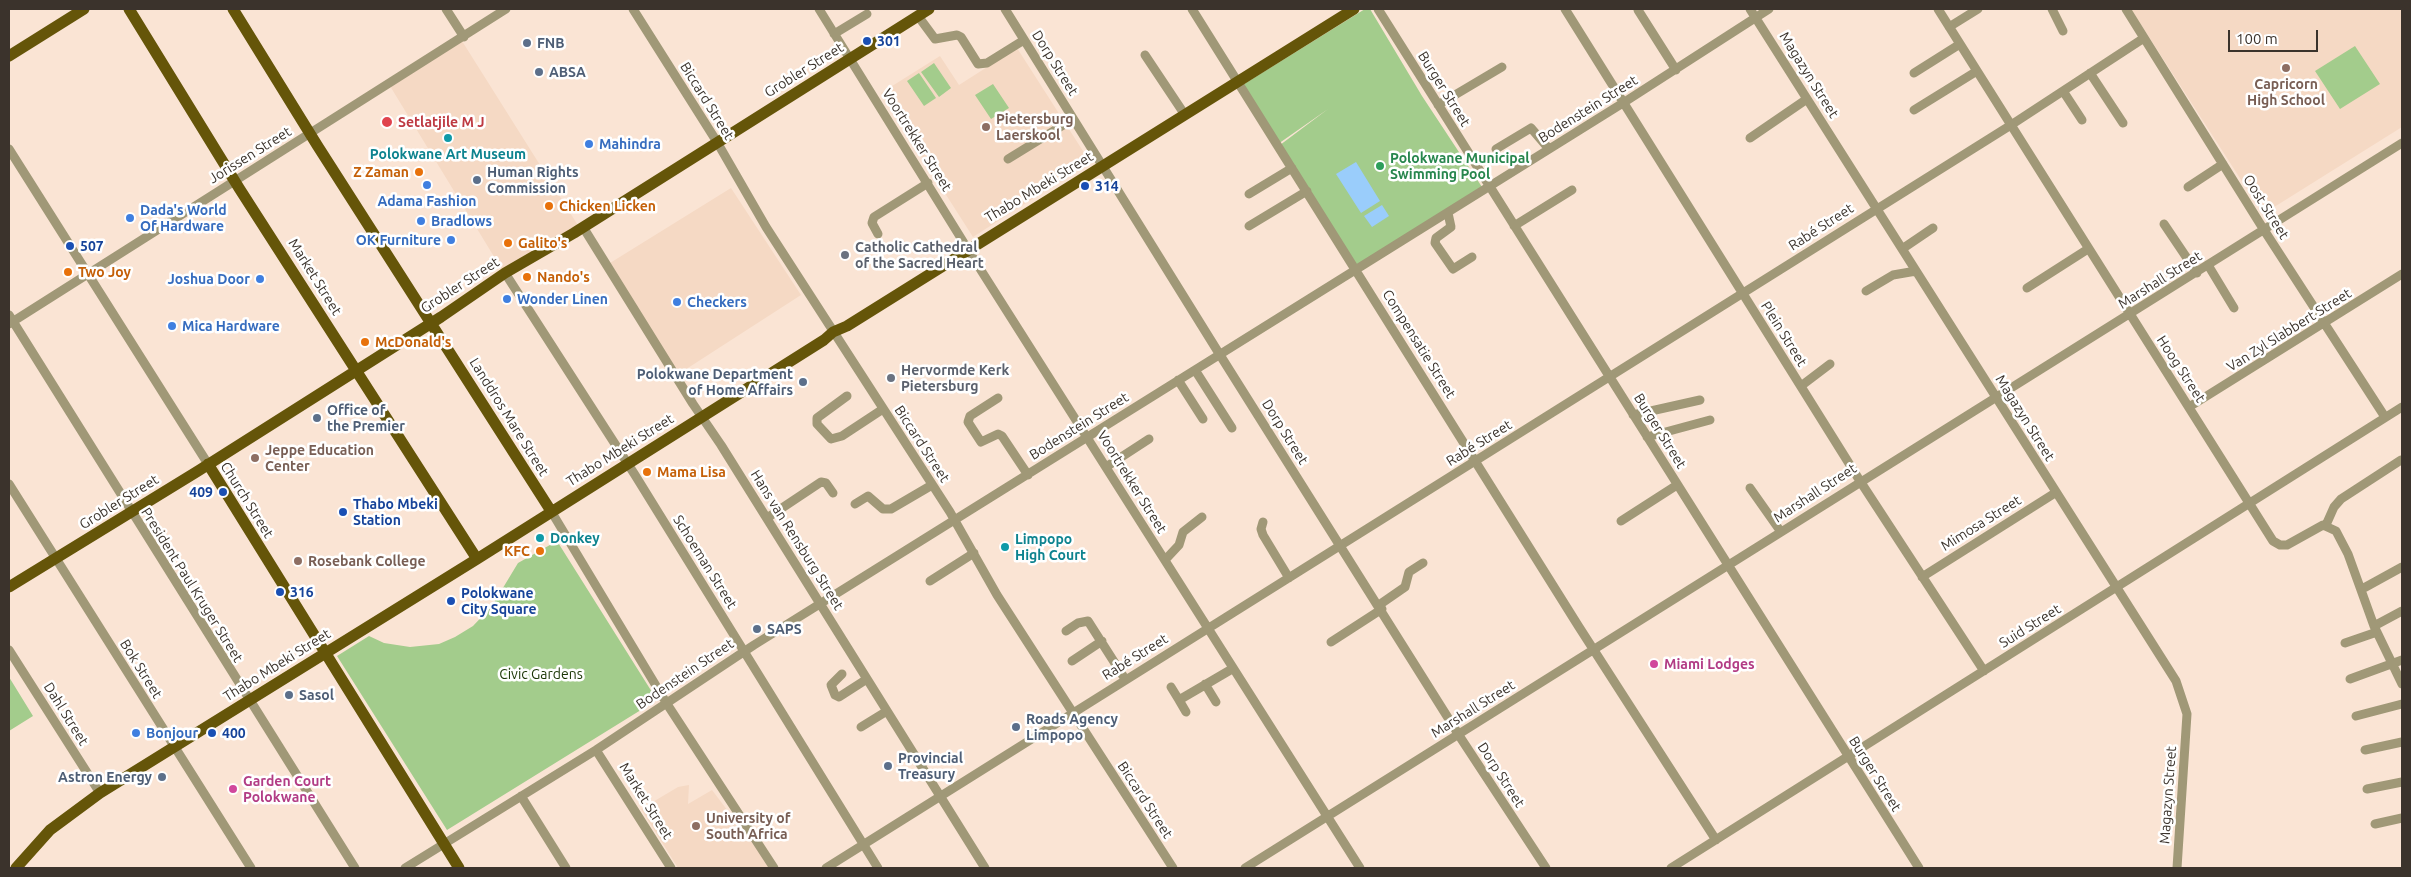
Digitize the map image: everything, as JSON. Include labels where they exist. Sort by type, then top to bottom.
[{"type":"main road","points":[[9,56],[84,9]]},
{"type":"main road","name":"Market Street","points":[[129,9],[235,181],[477,559]]},
{"type":"main road","name":"Landdros Mare Street","points":[[233,9],[551,511]]},
{"type":"main road","name":"Grobler Street","points":[[9,587],[208,464],[505,273],[583,227],[930,9]]},
{"type":"main road","name":"Thabo Mbeki Street","points":[[16,868],[50,830],[100,793],[477,559],[824,340],[833,332],[847,326],[967,249],[1354,9]]},
{"type":"main road","name":"Church Street","points":[[208,464],[458,868]]},
{"type":"street","points":[[446,9],[464,37]]},
{"type":"street","name":"Jorissen Street","points":[[10,321],[506,9]]},
{"type":"street","name":"Biccard Street","points":[[633,9],[717,142],[766,227],[955,520],[998,595],[1173,868]]},
{"type":"street","name":"Voortrekker Street","points":[[819,9],[851,58],[967,249],[1360,868]]},
{"type":"street","name":"Dorp Street","points":[[1005,9],[1459,735],[1546,868]]},
{"type":"street","name":"Compensatie Street","points":[[1192,9],[1594,650],[1716,840]]},
{"type":"street","name":"Burger Street","points":[[1378,9],[1919,868]]},
{"type":"street","name":"Plein Street","points":[[1565,9],[1860,480],[1984,671]]},
{"type":"street","name":"Bodenstein Street","points":[[405,868],[596,750],[745,651],[1088,438],[1355,268],[1448,213],[1676,70],[1753,13],[1769,9]]},
{"type":"street","name":"Hoog Street","points":[[1938,9],[2273,541],[2280,545],[2287,545],[2316,527],[2326,525]]},
{"type":"street","points":[[1949,27],[1978,9]]},
{"type":"street","points":[[2052,9],[2063,31]]},
{"type":"street","name":"Oost Street","points":[[2126,9],[2264,230],[2385,417]]},
{"type":"street","points":[[1638,10],[1676,70]]},
{"type":"street","name":"Magazyn Street","points":[[1753,13],[2055,494],[2176,681],[2185,703],[2186,738],[2177,868]]},
{"type":"street","points":[[834,34],[867,14]]},
{"type":"street","points":[[918,16],[935,39],[957,35],[961,37],[978,64],[986,63],[1024,40]]},
{"type":"street","name":"Rabé Street","points":[[826,868],[2011,125],[2144,38]]},
{"type":"street","points":[[1914,73],[1960,44]]},
{"type":"street","points":[[1145,55],[1185,115]]},
{"type":"street","points":[[1438,105],[1502,67]]},
{"type":"street","points":[[1914,110],[1977,71]]},
{"type":"street","points":[[2090,74],[2123,124]]},
{"type":"street","points":[[2062,91],[2082,120]]},
{"type":"street","points":[[1750,138],[1807,99]]},
{"type":"street","points":[[1008,159],[1074,119]]},
{"type":"street","points":[[1496,149],[1531,128],[1549,149]]},
{"type":"street","name":"Marshall Street","points":[[1244,868],[1782,532],[1860,480],[1996,398],[2402,143]]},
{"type":"street","name":"Church Street","points":[[9,149],[208,464]]},
{"type":"street","points":[[2188,187],[2223,164]]},
{"type":"street","points":[[1248,194],[1292,168]]},
{"type":"street","points":[[878,234],[872,223],[874,217],[928,183]]},
{"type":"street","points":[[1514,226],[1572,190]]},
{"type":"street","points":[[1249,226],[1307,192]]},
{"type":"street","points":[[1448,213],[1451,226],[1434,239],[1435,243],[1453,269],[1472,257]]},
{"type":"street","points":[[2164,224],[2197,272]]},
{"type":"street","name":"Hans van Rensburg Street","points":[[583,227],[821,604],[984,868]]},
{"type":"street","points":[[1902,249],[1934,228]]},
{"type":"street","points":[[2027,288],[2088,248]]},
{"type":"street","points":[[2208,266],[2234,308]]},
{"type":"street","points":[[1866,291],[1893,275],[1916,271]]},
{"type":"street","name":"Schoeman Street","points":[[505,273],[745,651],[878,868]]},
{"type":"street","name":"Van Zyl Slabbert Street","points":[[2189,408],[2402,274]]},
{"type":"street","name":"President Paul Kruger Street","points":[[10,321],[355,868]]},
{"type":"street","points":[[1801,386],[1830,364]]},
{"type":"street","points":[[1194,370],[1232,428]]},
{"type":"street","points":[[1178,380],[1203,419]]},
{"type":"street","points":[[847,396],[817,418],[817,424],[831,439],[842,436],[884,409]]},
{"type":"street","points":[[998,398],[970,416],[968,422],[980,441],[998,434],[1002,436],[1028,475]]},
{"type":"street","points":[[1633,415],[1700,400]]},
{"type":"street","name":"Suid Street","points":[[1671,868],[2402,407]]},
{"type":"street","points":[[1647,437],[1710,420]]},
{"type":"street","points":[[1106,467],[1149,440]]},
{"type":"street","points":[[2401,460],[2341,499],[2326,525],[2336,531],[2343,543],[2376,629],[2398,662],[2402,684]]},
{"type":"street","points":[[767,518],[821,482],[826,483],[833,493]]},
{"type":"street","name":"Bok Street","points":[[9,484],[251,868]]},
{"type":"street","points":[[855,504],[868,496],[884,509],[891,509],[932,485]]},
{"type":"street","points":[[1621,521],[1677,485]]},
{"type":"street","points":[[1750,488],[1782,532]]},
{"type":"street","name":"Mimosa Street","points":[[1922,577],[2055,494]]},
{"type":"street","name":"Landdros Mare Street","points":[[551,511],[667,704],[774,868]]},
{"type":"street","points":[[1165,560],[1179,545],[1183,532],[1202,517]]},
{"type":"street","points":[[1263,522],[1261,529],[1263,535],[1289,578]]},
{"type":"street","points":[[930,581],[974,553]]},
{"type":"street","points":[[1331,642],[1405,587],[1409,572],[1423,563]]},
{"type":"street","points":[[2362,589],[2402,567]]},
{"type":"street","points":[[2346,643],[2376,629],[2402,611]]},
{"type":"street","points":[[1066,631],[1078,623],[1088,621],[1125,679]]},
{"type":"street","points":[[1072,661],[1102,641]]},
{"type":"street","name":"Dahl Street","points":[[9,650],[100,793]]},
{"type":"street","points":[[2350,680],[2398,662]]},
{"type":"street","points":[[1179,700],[1232,669]]},
{"type":"street","points":[[842,674],[831,685],[833,692],[839,697],[867,679]]},
{"type":"street","points":[[1205,684],[1216,702]]},
{"type":"street","points":[[1171,687],[1186,712]]},
{"type":"street","points":[[2356,716],[2402,704]]},
{"type":"street","points":[[861,727],[887,711]]},
{"type":"street","points":[[2365,750],[2402,742]]},
{"type":"street","name":"Market Street","points":[[596,750],[670,868]]},
{"type":"street","points":[[2367,788],[2402,782]]},
{"type":"street","points":[[521,796],[566,868]]},
{"type":"street","points":[[2375,824],[2402,818]]},
{"type":"shaded area","name":"Capricorn High School","points":[[2131,9],[2402,9],[2402,127],[2263,214]]},
{"type":"shaded area","points":[[462,41],[579,227],[504,273],[390,86]]},
{"type":"shaded area","name":"Pietersburg Laerskool","points":[[1017,48],[1090,162],[973,237],[881,93],[940,56],[959,85]]},
{"type":"shaded area","points":[[731,188],[801,295],[677,375],[610,263]]},
{"type":"shaded area","name":"University of South Africa","points":[[689,785],[688,804],[712,790],[771,868],[678,868],[641,809],[678,787]]},
{"type":"green space","name":"Polokwane Municipal Swimming Pool","points":[[1365,9],[1370,9],[1422,96],[1482,187],[1357,266],[1280,145],[1328,109],[1278,144],[1241,86]]},
{"type":"green space","points":[[2355,46],[2380,84],[2340,109],[2315,71]]},
{"type":"green space","points":[[934,63],[951,88],[939,97],[921,72]]},
{"type":"green space","points":[[919,73],[936,98],[924,106],[907,81]]},
{"type":"green space","points":[[993,84],[1009,108],[991,119],[975,95]]},
{"type":"green space","name":"Civic Gardens","points":[[557,541],[657,700],[447,830],[337,656],[369,636],[384,643],[410,647],[439,644],[455,637],[473,626],[492,606],[518,563]]},
{"type":"green space","points":[[9,677],[33,716],[9,731]]},
{"type":"water","points":[[1356,162],[1380,201],[1361,213],[1336,174]]},
{"type":"water","points":[[1382,205],[1389,216],[1372,227],[1364,216]]},
{"type":"place","name":"301","points":[[867,41]]},
{"type":"place","name":"FNB","points":[[527,43]]},
{"type":"place","name":"Capricorn High School","points":[[2286,68]]},
{"type":"place","name":"ABSA","points":[[539,72]]},
{"type":"place","name":"Setlatjile M J","points":[[387,122]]},
{"type":"place","name":"Pietersburg Laerskool","points":[[986,127]]},
{"type":"place","name":"Polokwane Art Museum","points":[[448,138]]},
{"type":"place","name":"Mahindra","points":[[589,144]]},
{"type":"place","name":"Polokwane Municipal Swimming Pool","points":[[1380,166]]},
{"type":"place","name":"Z Zaman","points":[[419,172]]},
{"type":"place","name":"Human Rights Commission","points":[[477,180]]},
{"type":"place","name":"Adama Fashion","points":[[427,185]]},
{"type":"place","name":"314","points":[[1085,186]]},
{"type":"place","name":"Chicken Licken","points":[[549,206]]},
{"type":"place","name":"Dada's World Of Hardware","points":[[130,218]]},
{"type":"place","name":"Bradlows","points":[[421,221]]},
{"type":"place","name":"OK Furniture","points":[[451,240]]},
{"type":"place","name":"Galito's","points":[[508,243]]},
{"type":"place","name":"507","points":[[70,246]]},
{"type":"place","name":"Catholic Cathedral of the Sacred Heart","points":[[845,255]]},
{"type":"place","name":"Two Joy","points":[[68,272]]},
{"type":"place","name":"Nando's","points":[[527,277]]},
{"type":"place","name":"Joshua Door","points":[[260,279]]},
{"type":"place","name":"Wonder Linen","points":[[507,299]]},
{"type":"place","name":"Checkers","points":[[677,302]]},
{"type":"place","name":"Mica Hardware","points":[[172,326]]},
{"type":"place","name":"McDonald's","points":[[365,342]]},
{"type":"place","name":"Hervormde Kerk Pietersburg","points":[[891,378]]},
{"type":"place","name":"Polokwane Department of Home Affairs","points":[[803,382]]},
{"type":"place","name":"Office of the Premier","points":[[317,418]]},
{"type":"place","name":"Jeppe Education Center","points":[[255,458]]},
{"type":"place","name":"Mama Lisa","points":[[647,472]]},
{"type":"place","name":"409","points":[[223,492]]},
{"type":"place","name":"Thabo Mbeki Station","points":[[343,512]]},
{"type":"place","name":"Donkey","points":[[540,538]]},
{"type":"place","name":"Limpopo High Court","points":[[1005,547]]},
{"type":"place","name":"KFC","points":[[540,551]]},
{"type":"place","name":"Rosebank College","points":[[298,561]]},
{"type":"place","name":"316","points":[[280,592]]},
{"type":"place","name":"Polokwane City Square","points":[[451,601]]},
{"type":"place","name":"SAPS","points":[[757,629]]},
{"type":"place","name":"Miami Lodges","points":[[1654,664]]},
{"type":"place","name":"Sasol","points":[[289,695]]},
{"type":"place","name":"Roads Agency Limpopo","points":[[1016,727]]},
{"type":"place","name":"Bonjour","points":[[136,733]]},
{"type":"place","name":"400","points":[[212,733]]},
{"type":"place","name":"Provincial Treasury","points":[[888,766]]},
{"type":"place","name":"Astron Energy","points":[[162,777]]},
{"type":"place","name":"Garden Court Polokwane","points":[[233,789]]},
{"type":"place","name":"University of South Africa","points":[[696,826]]}]
